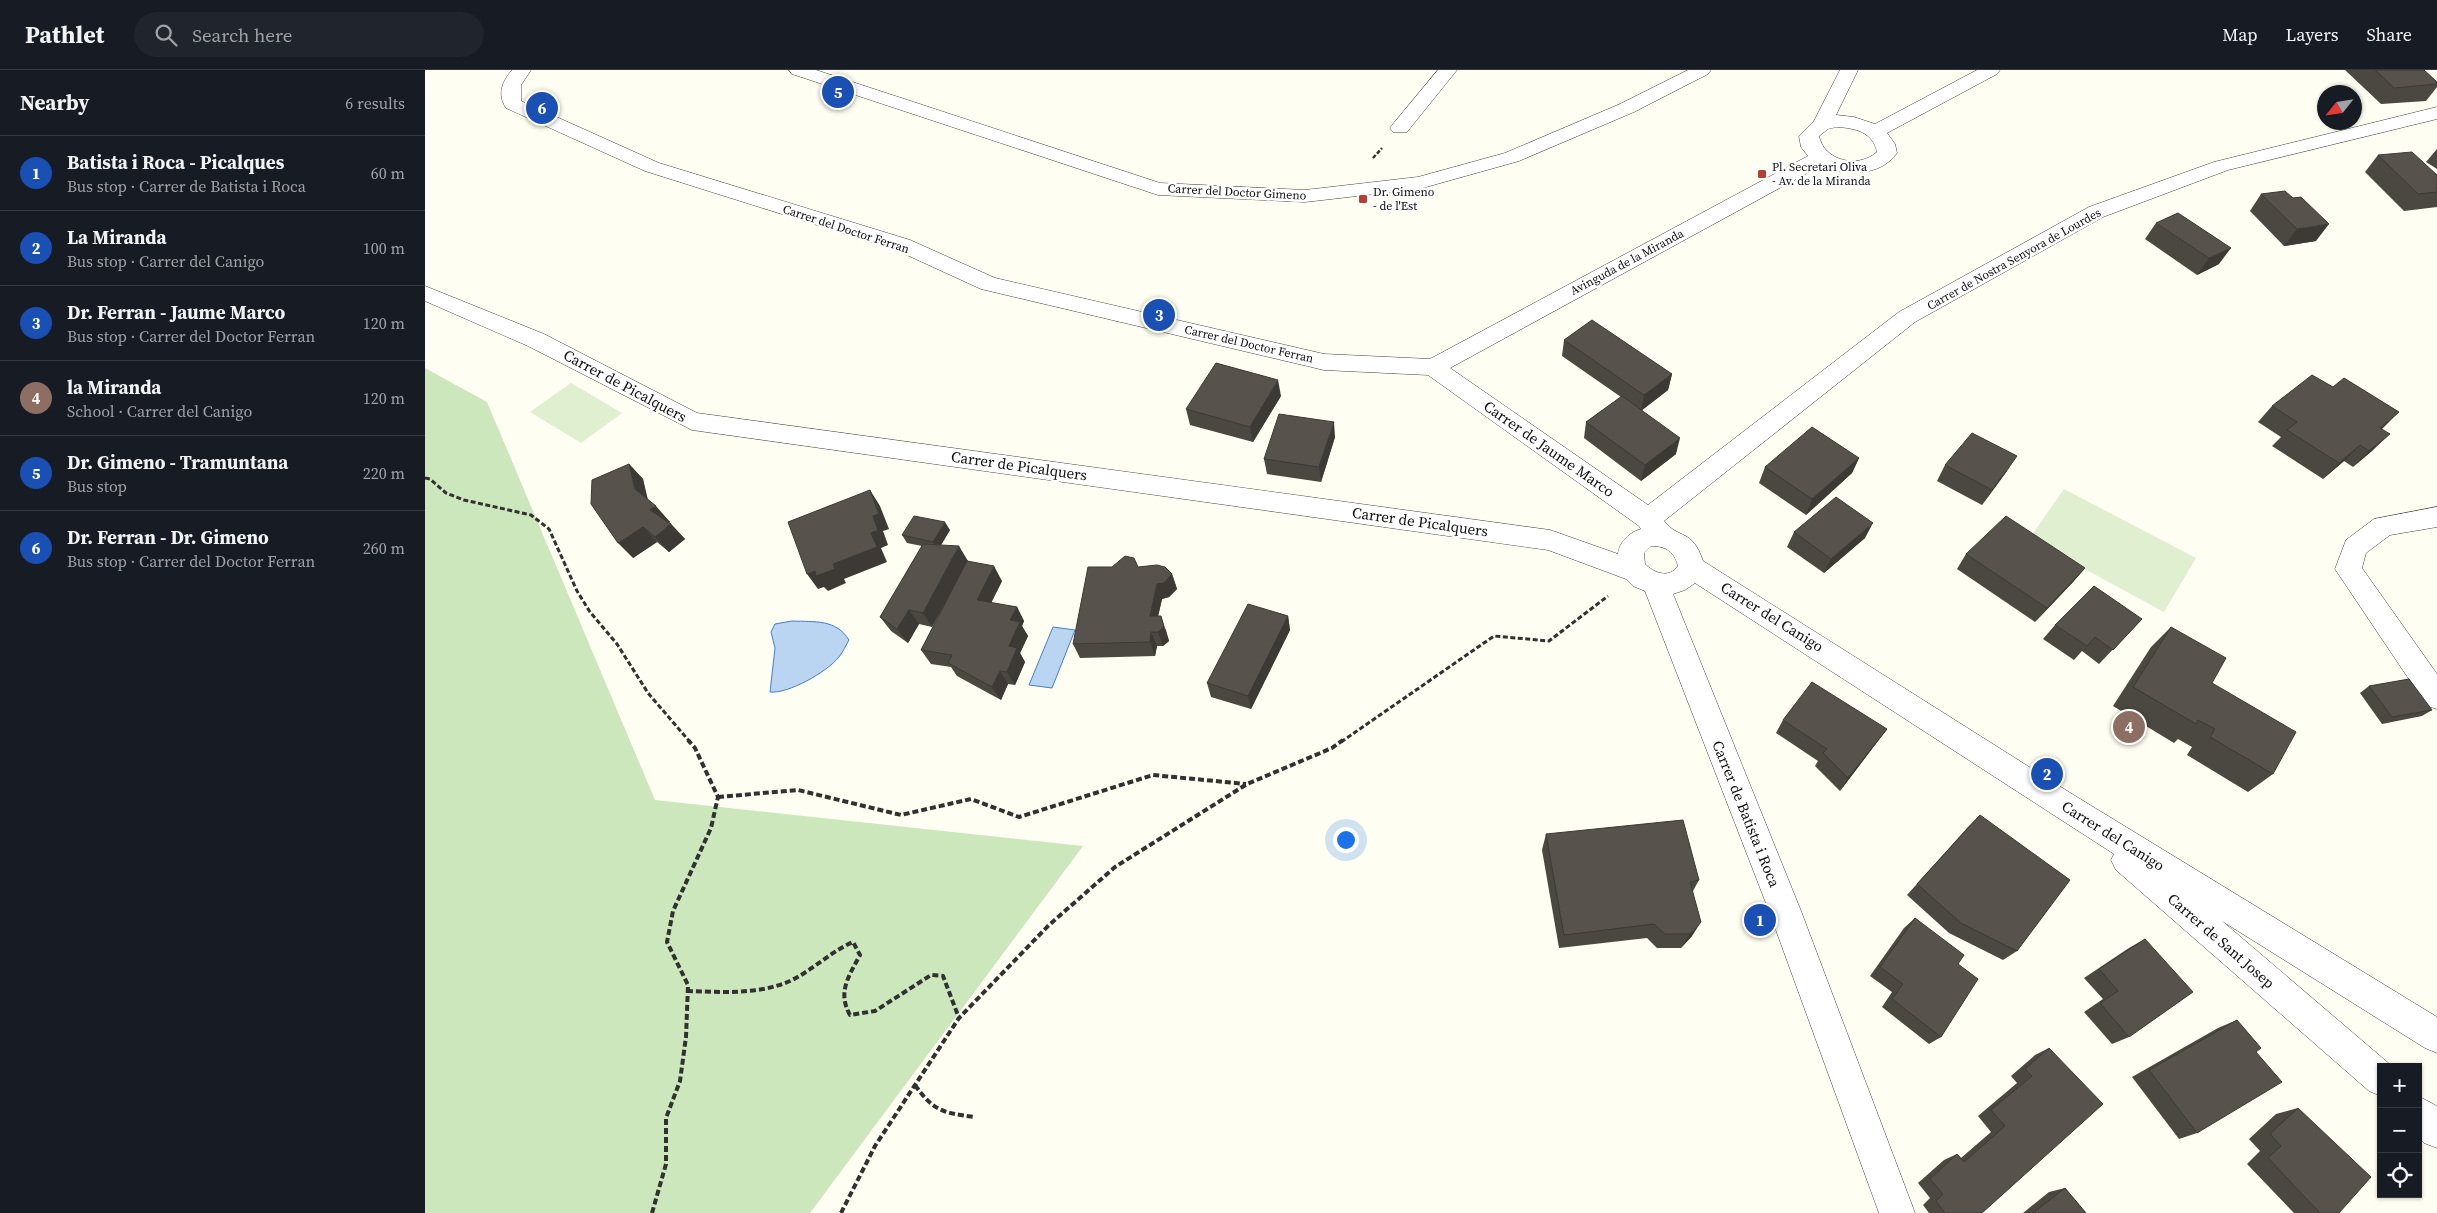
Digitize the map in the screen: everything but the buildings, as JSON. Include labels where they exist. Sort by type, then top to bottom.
[{"type":"street","name":"Carrer del Doctor Ferran","points":[[523,70],[514,78],[510,87],[509,96],[513,104],[626,156],[652,167],[903,245],[989,284],[1324,362],[1433,367]]},
{"type":"street","name":"Carrer del Doctor Gimeno","points":[[798,70],[1159,189],[1305,196],[1419,183],[1512,157],[1627,108],[1703,70]]},
{"type":"street","points":[[1400,128],[1448,70]]},
{"type":"street","points":[[1822,124],[1849,70]]},
{"type":"street","points":[[1876,131],[1991,70]]},
{"type":"street","name":"Carrer de Nostra Senyora de Lourdes","points":[[1655,527],[1907,317],[2096,212],[2221,166],[2437,113]]},
{"type":"street","points":[[1850,122],[1876,131],[1886,142],[1887,153],[1883,159],[1873,165],[1848,167],[1833,164],[1811,149],[1808,140],[1813,129],[1822,124],[1850,122]]},
{"type":"street","name":"Avinguda de la Miranda","points":[[1433,367],[1821,157]]},
{"type":"street","name":"Carrer de Picalquers","points":[[425,294],[536,340],[692,421],[1550,540],[1642,577]]},
{"type":"street","name":"Carrer de Jaume Marco","points":[[1433,367],[1655,527]]},
{"type":"street","points":[[2437,517],[2383,526],[2355,547],[2348,569],[2437,697]]},
{"type":"street","points":[[1655,527],[1689,553],[1691,566],[1689,574],[1679,582],[1642,577],[1629,556],[1636,542],[1655,527]]},
{"type":"street","name":"Carrer del Canigo","points":[[1691,566],[2061,804],[2437,1036]]},
{"type":"street","name":"Carrer de Batista i Roca","points":[[1642,577],[1785,911],[1897,1213]]},
{"type":"street","name":"Carrer de Sant Josep","points":[[2061,804],[2377,1076]]},
{"type":"street","points":[[2422,1117],[2437,1130]]},
{"type":"path","points":[[425,478],[431,479],[446,493],[464,500],[531,515],[549,530],[577,590],[590,612],[617,644],[648,693],[695,748],[718,797],[711,828],[673,911],[667,942],[688,985],[687,1037],[680,1081],[666,1118],[666,1164],[652,1213]]},
{"type":"path","points":[[841,1213],[875,1146],[959,1018],[1049,925],[1115,867],[1247,784],[1332,748],[1494,636],[1549,641],[1642,577]]},
{"type":"path","points":[[718,797],[798,790],[901,815],[971,799],[1019,817],[1153,775],[1247,784]]},
{"type":"path","points":[[687,991],[735,992],[773,988],[803,974],[833,950],[853,942],[860,955],[842,988],[843,1004],[849,1015],[875,1011],[931,975],[943,976],[959,1018]]},
{"type":"path","points":[[915,1085],[925,1101],[937,1111],[974,1117]]},
{"type":"green space","points":[[425,368],[487,402],[655,800],[1083,846],[810,1213],[425,1213]]},
{"type":"green space","points":[[571,383],[622,413],[581,443],[530,412]]},
{"type":"green space","points":[[2064,489],[2196,558],[2164,612],[2029,539]]},
{"type":"water","points":[[792,621],[817,622],[831,625],[844,633],[849,640],[839,657],[817,675],[797,686],[778,692],[770,692],[775,648],[771,632],[775,624]]},
{"type":"water","points":[[1053,627],[1075,630],[1052,688],[1029,685]]},
{"type":"place","name":"Dr. Gimeno - Tramuntana","points":[[838,92]]},
{"type":"place","name":"Dr. Ferran - Dr. Gimeno","points":[[542,108]]},
{"type":"place","name":"Pl. Secretari Oliva - Av. de la Miranda","points":[[1762,174]]},
{"type":"place","name":"Dr. Gimeno - de l'Est","points":[[1363,199]]},
{"type":"place","name":"Dr. Ferran - Jaume Marco","points":[[1159,315]]},
{"type":"place","name":"la Miranda","points":[[2129,727]]},
{"type":"place","name":"La Miranda","points":[[2047,774]]},
{"type":"place","name":"Batista i Roca - Picalques","points":[[1760,920]]}]
